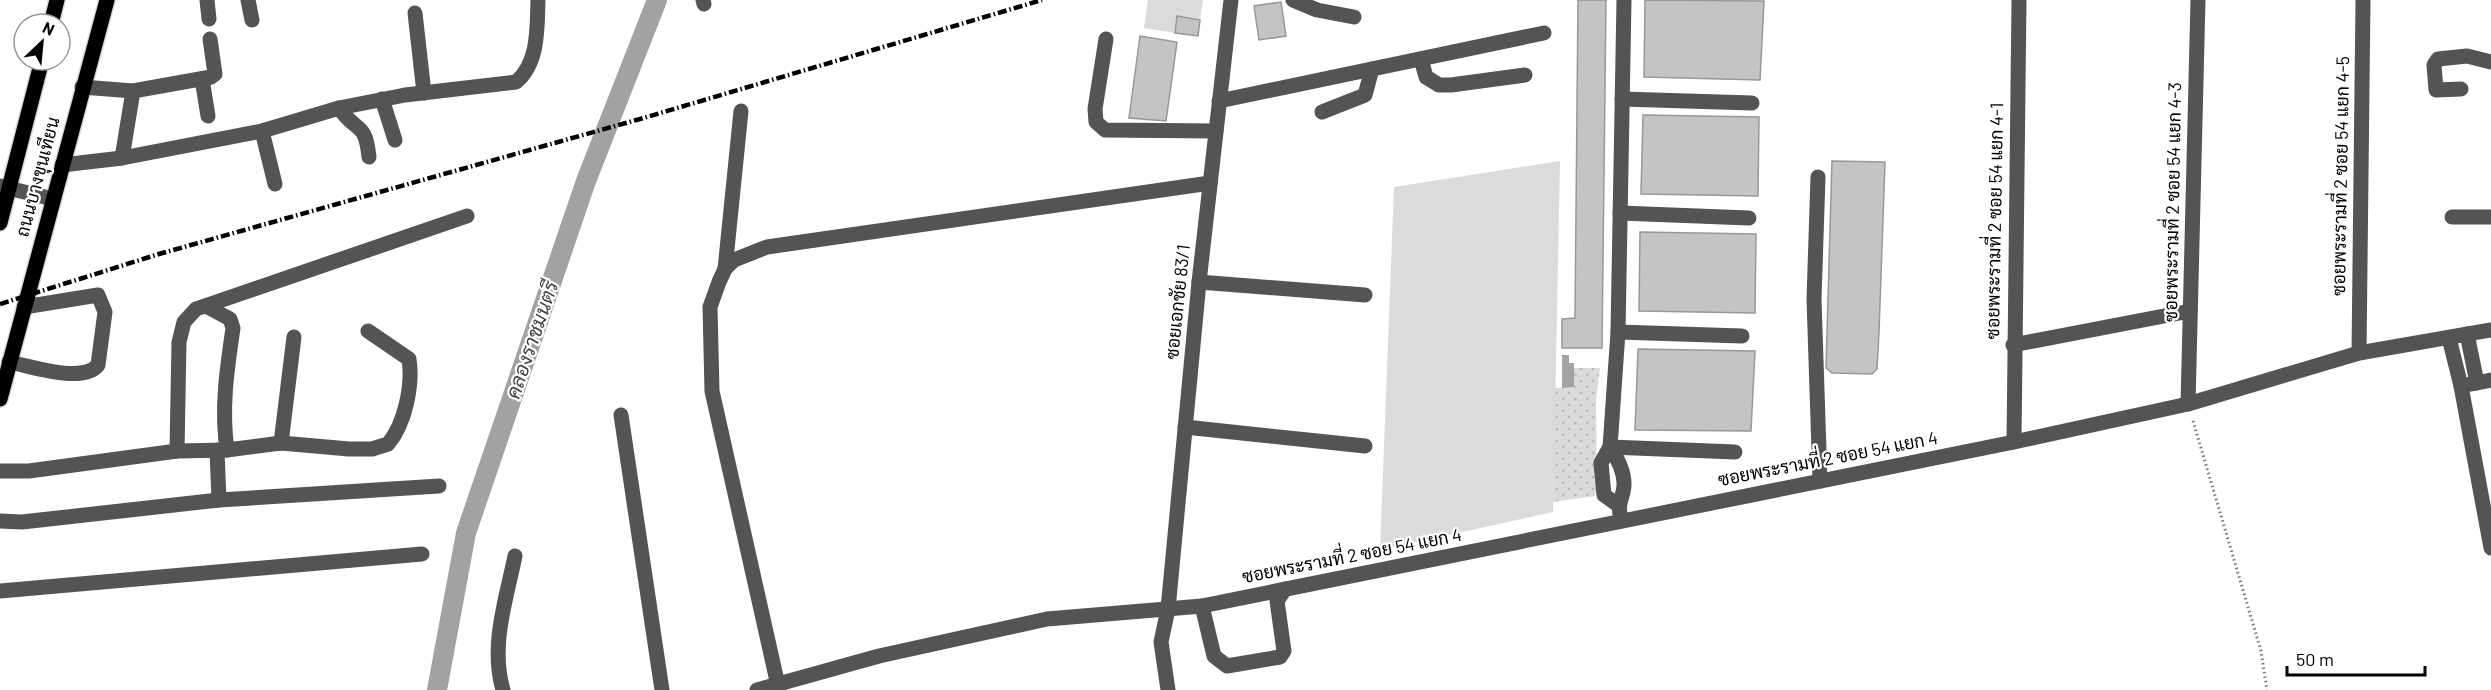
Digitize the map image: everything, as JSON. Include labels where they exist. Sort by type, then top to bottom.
[{"type":"main road","name":"ถนนบางขุนเทียน","points":[[0,399],[6,366],[24,307],[81,87],[107,0]]},
{"type":"main road","name":"ถนนบางขุนเทียน","points":[[0,223],[4,187],[38,72]]},
{"type":"street","points":[[207,0],[209,19]]},
{"type":"street","points":[[248,0],[252,20]]},
{"type":"street","points":[[62,165],[122,158],[262,131],[339,108],[382,99],[516,82],[526,74],[536,41],[538,0]]},
{"type":"street","name":"ซอยเอกชัย 83/1","points":[[1168,690],[1161,642],[1168,609],[1199,282],[1231,0]]},
{"type":"street","points":[[1293,0],[1317,10],[1354,17]]},
{"type":"street","points":[[1619,512],[1624,490],[1620,461],[1610,447],[1618,332],[1624,0]]},
{"type":"street","name":"ซอยพระรามที่ 2 ซอย 54 แยก 4-1","points":[[2014,442],[2013,345],[2019,0]]},
{"type":"street","name":"ซอยพระรามที่ 2 ซอย 54 แยก 4-3","points":[[2188,405],[2198,0]]},
{"type":"street","name":"ซอยพระรามที่ 2 ซอย 54 แยก 4-5","points":[[2359,353],[2363,0]]},
{"type":"street","points":[[415,13],[424,93]]},
{"type":"street","points":[[1219,101],[1544,33]]},
{"type":"street","points":[[81,87],[133,91],[202,79],[215,74],[210,39]]},
{"type":"street","points":[[1106,39],[1095,109],[1096,122],[1105,130],[1216,131]]},
{"type":"street","points":[[2461,89],[2436,90],[2434,65],[2438,59],[2467,56],[2491,63]]},
{"type":"street","points":[[1420,59],[1426,77],[1439,85],[1525,75]]},
{"type":"street","points":[[1322,112],[1365,94],[1372,69]]},
{"type":"street","points":[[202,79],[208,116]]},
{"type":"street","points":[[122,158],[133,91]]},
{"type":"street","points":[[382,99],[395,140]]},
{"type":"street","points":[[1622,99],[1752,103]]},
{"type":"street","points":[[339,108],[346,118],[362,129],[366,136],[369,157]]},
{"type":"street","points":[[741,111],[725,269],[710,307],[712,391],[779,687]]},
{"type":"street","points":[[262,131],[275,184]]},
{"type":"street","points":[[1818,177],[1814,299],[1815,404],[1820,481]]},
{"type":"street","points":[[725,269],[734,260],[767,247],[1210,183]]},
{"type":"street","points":[[4,187],[52,199]]},
{"type":"street","points":[[1620,213],[1749,218]]},
{"type":"street","points":[[177,451],[179,342],[184,322],[196,309],[467,216]]},
{"type":"street","points":[[2452,217],[2491,217]]},
{"type":"street","points":[[1199,282],[1365,296]]},
{"type":"street","points":[[6,366],[72,375],[89,372],[98,365],[105,312],[98,295],[24,307]]},
{"type":"street","points":[[206,306],[230,319],[233,327],[224,399],[219,500]]},
{"type":"street","points":[[2013,345],[2190,311]]},
{"type":"street","name":"ซอยพระรามที่ 2 ซอย 54 แยก 4","points":[[757,690],[779,687],[879,656],[1047,619],[1202,606],[1404,567],[1619,512],[1820,481],[2014,442],[2188,405],[2359,353],[2491,330]]},
{"type":"street","points":[[0,471],[29,471],[177,451],[222,450],[281,443],[350,449],[372,449],[388,444],[392,440],[408,393],[412,375],[410,359],[368,331]]},
{"type":"street","points":[[1618,332],[1742,336]]},
{"type":"street","points":[[2460,386],[2484,381],[2467,334]]},
{"type":"street","points":[[281,443],[294,337]]},
{"type":"street","points":[[2449,338],[2491,548]]},
{"type":"street","points":[[621,415],[662,690]]},
{"type":"street","points":[[1185,427],[1365,446]]},
{"type":"street","points":[[1610,447],[1735,452]]},
{"type":"street","points":[[0,521],[22,522],[219,500],[439,486]]},
{"type":"street","points":[[0,591],[422,554]]},
{"type":"street","points":[[503,690],[499,675],[497,646],[515,556]]},
{"type":"street","points":[[1202,606],[1214,656],[1219,662],[1227,666],[1280,657],[1284,651],[1284,642],[1277,601],[1285,589]]},
{"type":"path","points":[[2188,405],[2261,651],[2267,690]]},
{"type":"shaded area","points":[[1148,0],[1203,0],[1200,20],[1178,16],[1175,33],[1144,28]]},
{"type":"shaded area","points":[[1560,161],[1553,512],[1380,550],[1394,187]]},
{"type":"shaded area","points":[[1562,355],[1569,355],[1569,363],[1574,363],[1574,387],[1562,388]]},
{"type":"shaded area","points":[[1574,368],[1600,368],[1596,401],[1597,489],[1595,496],[1553,502],[1555,388],[1574,387]]},
{"type":"building","points":[[1578,0],[1606,0],[1602,348],[1562,348],[1562,319],[1575,318]]},
{"type":"building","points":[[1645,0],[1764,1],[1760,80],[1644,77]]},
{"type":"building","points":[[1281,2],[1286,36],[1259,40],[1254,6]]},
{"type":"building","points":[[1177,16],[1200,20],[1198,36],[1175,33]]},
{"type":"building","points":[[1140,36],[1177,42],[1166,121],[1129,118]]},
{"type":"building","points":[[1643,115],[1759,117],[1758,196],[1641,194]]},
{"type":"building","points":[[1832,161],[1885,162],[1877,369],[1872,374],[1832,373],[1826,368]]},
{"type":"building","points":[[1640,232],[1756,234],[1755,313],[1639,311]]},
{"type":"building","points":[[1638,349],[1755,351],[1751,431],[1635,430]]},
{"type":"waterway","name":"คลองราชมนตรี","points":[[437,690],[466,533],[586,181],[657,0]]},
{"type":"railway","points":[[0,304],[159,254],[640,119],[1042,0]]}]
